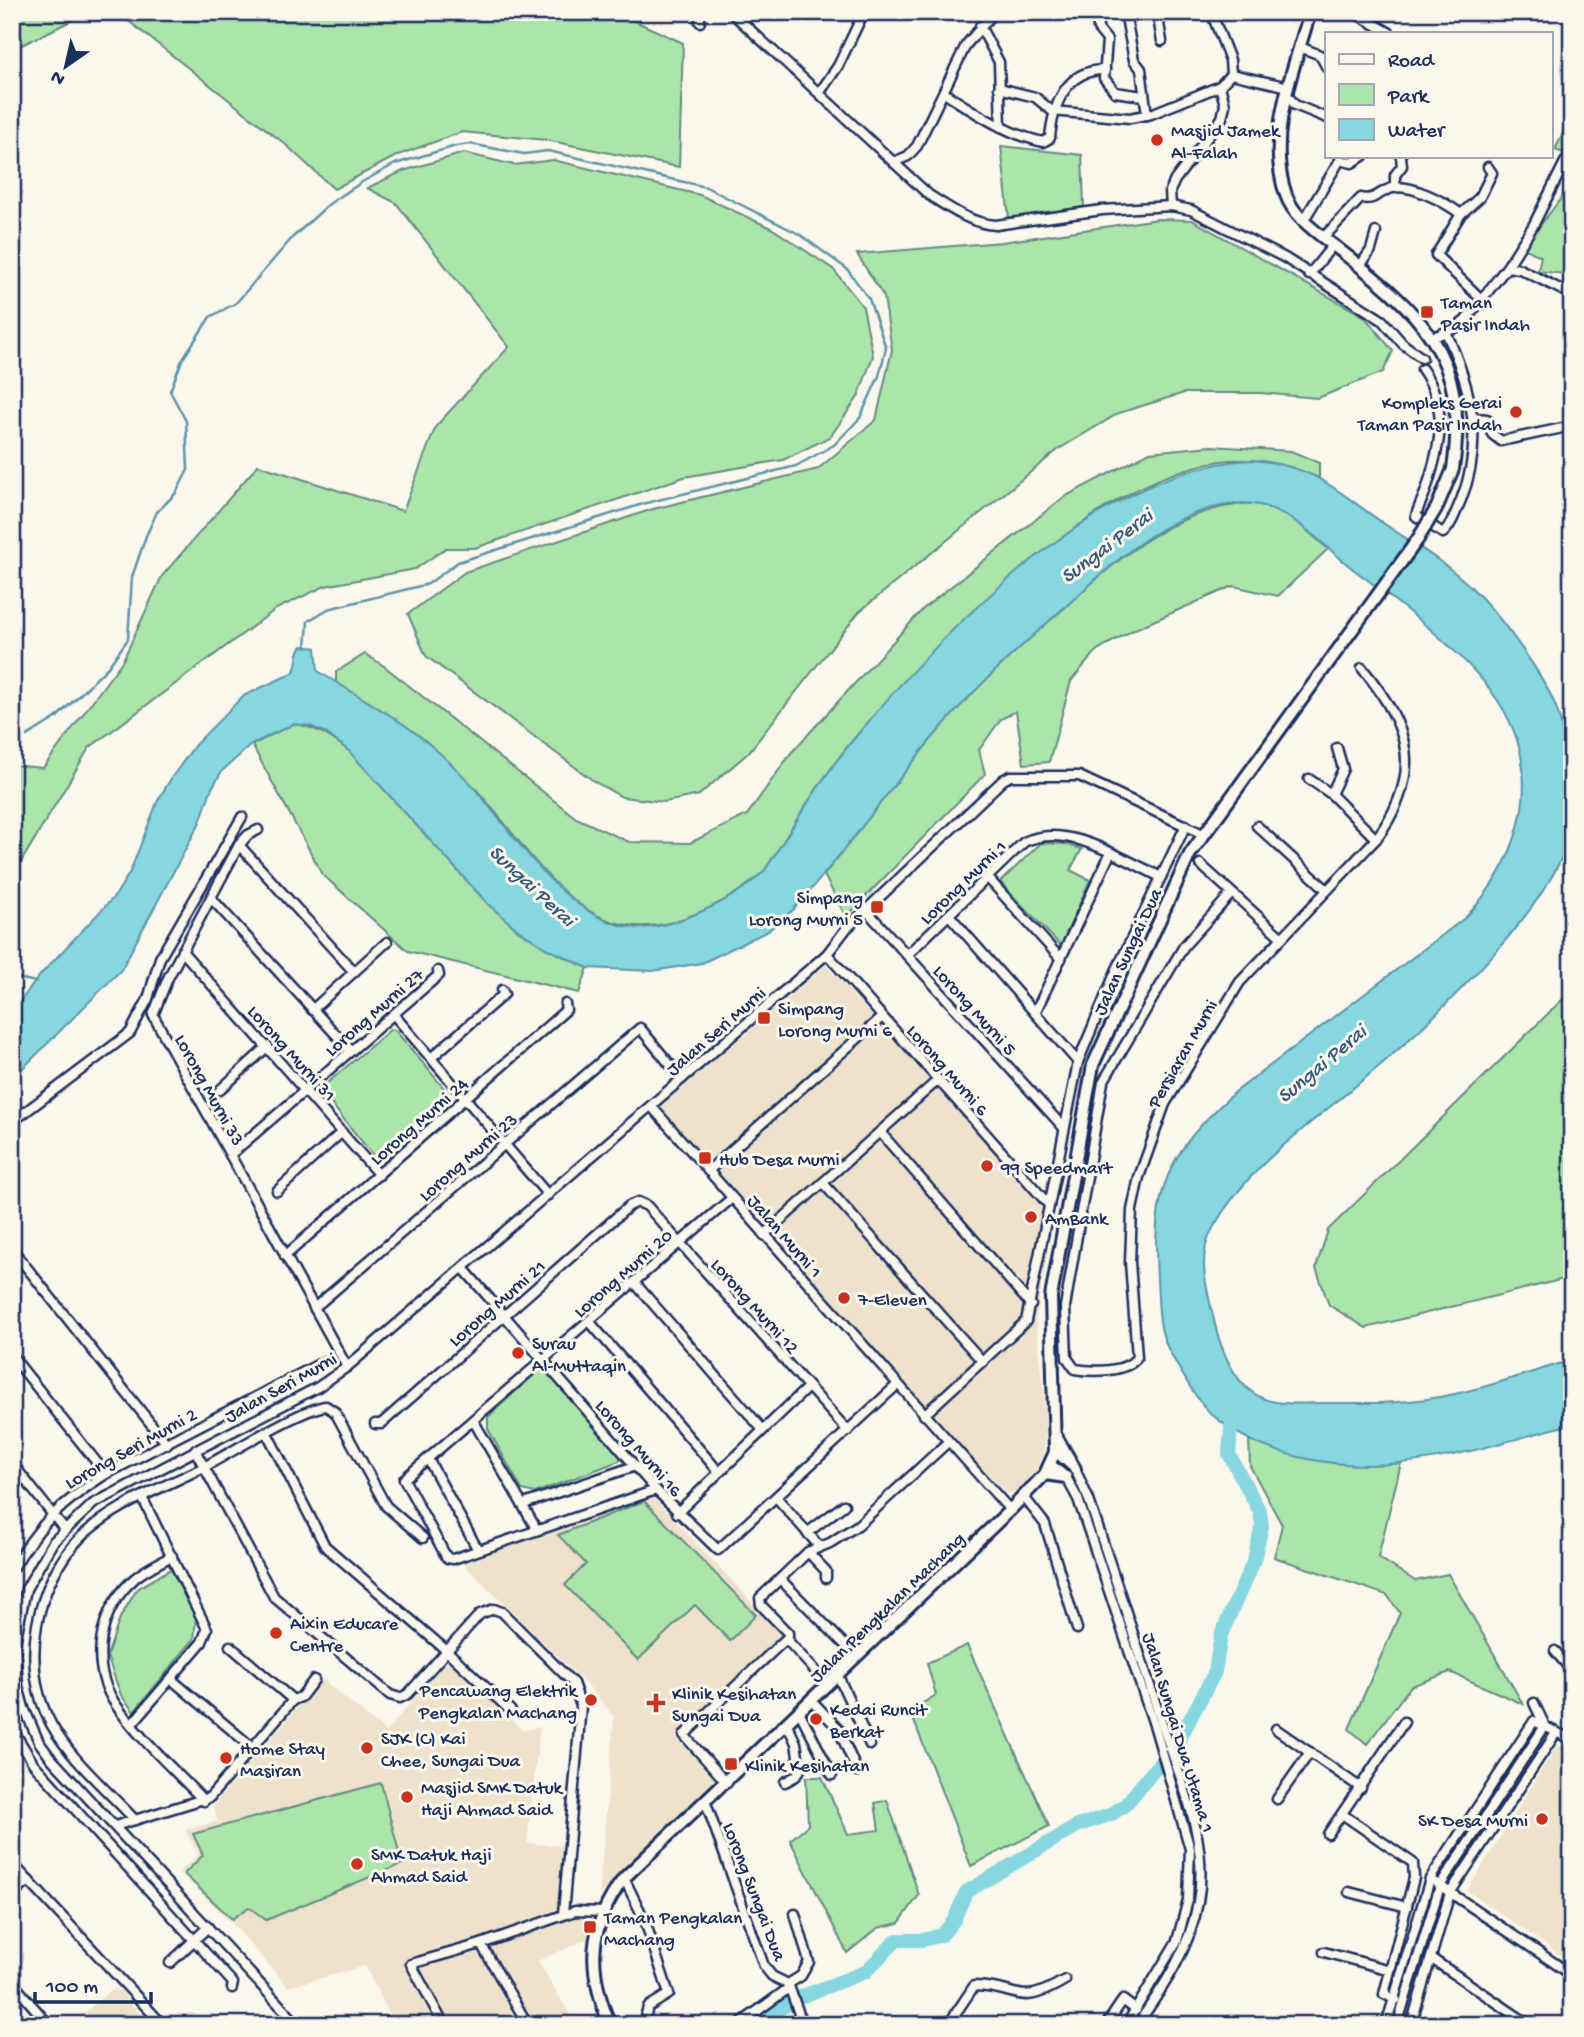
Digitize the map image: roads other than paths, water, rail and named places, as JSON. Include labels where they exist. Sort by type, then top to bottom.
[{"type":"main road","points":[[1310,12],[1288,91],[1279,136],[1282,180],[1292,207],[1323,238],[1412,310],[1434,337]]},
{"type":"main road","name":"Jalan Sungai Dua","points":[[1010,1510],[1048,1469],[1055,1452],[1051,1306],[1093,1065],[1190,854],[1317,681],[1418,539],[1437,507],[1453,469],[1457,438],[1454,397],[1434,337]]},
{"type":"main road","points":[[1056,1436],[1071,1473]]},
{"type":"main road","points":[[1048,1469],[1071,1473]]},
{"type":"main road","name":"Jalan Pengkalan Machang","points":[[610,2025],[600,2002],[594,1966],[594,1942],[603,1912],[624,1878],[727,1783],[1010,1510]]},
{"type":"street","points":[[700,12],[700,22]]},
{"type":"street","points":[[731,12],[929,195],[984,224],[1102,210],[1171,206],[1191,210],[1233,231],[1382,320],[1403,344],[1422,358]]},
{"type":"street","points":[[820,92],[838,66],[864,12]]},
{"type":"street","points":[[894,162],[908,156],[917,146],[944,93],[952,69],[980,26],[993,12]]},
{"type":"street","points":[[1097,12],[1098,29],[1107,40],[1104,78],[1115,92],[1143,96]]},
{"type":"street","points":[[1125,12],[1134,60],[1141,69],[1147,115]]},
{"type":"street","points":[[1157,12],[1162,41]]},
{"type":"street","points":[[999,89],[1035,97],[1052,111],[1130,118],[1147,115],[1220,86],[1231,74],[1230,61],[1211,12]]},
{"type":"street","points":[[1353,12],[1388,32]]},
{"type":"street","points":[[980,26],[999,62],[1001,127]]},
{"type":"street","points":[[1300,47],[1320,55],[1325,64]]},
{"type":"street","points":[[944,93],[1001,127],[1022,137],[1043,142],[1050,138],[1052,111],[1082,73],[1105,70]]},
{"type":"street","points":[[1231,74],[1288,91],[1295,105],[1325,117]]},
{"type":"street","points":[[1171,206],[1170,191],[1175,180],[1222,118],[1225,105],[1220,86]]},
{"type":"street","points":[[1304,220],[1340,160],[1352,163],[1360,158]]},
{"type":"street","points":[[1395,188],[1395,176],[1402,166],[1401,158]]},
{"type":"street","points":[[1434,337],[1465,321],[1507,267],[1533,226],[1566,162]]},
{"type":"street","points":[[1481,299],[1436,255],[1461,214],[1480,197],[1492,173],[1488,167]]},
{"type":"street","points":[[1323,238],[1361,198],[1371,200],[1395,188],[1411,190],[1461,214]]},
{"type":"street","points":[[1360,266],[1371,250],[1376,232]]},
{"type":"street","points":[[1309,275],[1333,245]]},
{"type":"street","points":[[1507,267],[1520,269],[1572,295]]},
{"type":"street","points":[[1422,369],[1430,381],[1442,421],[1435,463],[1416,516],[1438,531],[1446,531],[1466,486],[1475,446],[1475,418],[1464,373],[1446,332]]},
{"type":"street","points":[[1475,418],[1487,419],[1492,434],[1502,441],[1572,426]]},
{"type":"street","name":"Persiaran Murni","points":[[1231,894],[1184,946],[1102,1087],[1065,1307],[1067,1358],[1071,1367],[1078,1370],[1128,1366],[1137,1357],[1130,1262],[1132,1210],[1139,1177],[1165,1104],[1240,982],[1376,839],[1394,815],[1406,783],[1405,746],[1394,711],[1362,668]]},
{"type":"street","points":[[1331,794],[1343,769],[1337,748]]},
{"type":"street","name":"Jalan Seri Murni","points":[[298,2025],[39,1742],[18,1686],[15,1643],[24,1597],[43,1557],[64,1528],[93,1504],[318,1387],[348,1367],[827,954],[833,943],[866,910],[998,783],[1010,776],[1079,775],[1186,825]]},
{"type":"street","points":[[1309,779],[1331,794],[1376,839]]},
{"type":"street","points":[[12,1122],[130,1033],[148,999],[160,958],[242,817]]},
{"type":"street","points":[[924,1415],[1018,1330],[1031,1305],[1063,1128],[1078,1062],[1116,971],[1186,825],[1203,834]]},
{"type":"street","points":[[1256,826],[1328,890]]},
{"type":"street","name":"Lorong Murni 33","points":[[258,830],[248,835],[239,845],[182,951],[153,1015],[348,1367]]},
{"type":"street","name":"Lorong Murni 1","points":[[906,955],[1024,842],[1035,836],[1071,837],[1161,877]]},
{"type":"street","points":[[239,845],[354,972]]},
{"type":"street","points":[[1035,1013],[1110,854]]},
{"type":"street","points":[[1200,864],[1282,938]]},
{"type":"street","points":[[987,877],[1061,959]]},
{"type":"street","points":[[211,898],[351,1051]]},
{"type":"street","name":"Lorong Murni 5","points":[[866,910],[1063,1128]]},
{"type":"street","points":[[949,915],[1078,1062]]},
{"type":"street","points":[[312,1010],[387,943]]},
{"type":"street","name":"Lorong Murni 31","points":[[182,951],[379,1175]]},
{"type":"street","name":"Lorong Murni 6","points":[[827,954],[1049,1205]]},
{"type":"street","name":"Lorong Murni 27","points":[[230,1155],[439,975],[438,971]]},
{"type":"street","points":[[430,1058],[504,994],[502,990]]},
{"type":"street","name":"Lorong Murni 24","points":[[285,1255],[566,1010],[565,1004]]},
{"type":"street","points":[[394,1014],[548,1195]]},
{"type":"street","points":[[708,1171],[882,1017]]},
{"type":"street","name":"Lorong Murni 23","points":[[314,1308],[640,1028],[682,1079]]},
{"type":"street","points":[[220,1090],[268,1046]]},
{"type":"street","points":[[764,1235],[939,1080]]},
{"type":"street","points":[[1088,1085],[1102,1087]]},
{"type":"street","name":"Jalan Murni 1","points":[[651,1106],[1010,1510]]},
{"type":"street","points":[[277,1191],[342,1132]]},
{"type":"street","points":[[880,1132],[1031,1305]]},
{"type":"street","points":[[823,1183],[983,1362]]},
{"type":"street","name":"Lorong Murni 20","points":[[478,1550],[453,1559],[447,1558],[404,1479],[732,1198]]},
{"type":"street","name":"Lorong Murni 12","points":[[638,1202],[647,1206],[848,1431]]},
{"type":"street","name":"Lorong Murni 21","points":[[375,1424],[381,1424],[629,1206],[638,1202]]},
{"type":"street","points":[[12,1249],[167,1444]]},
{"type":"street","name":"Lorong Murni 16","points":[[463,1268],[656,1490],[714,1549],[723,1549],[777,1498]]},
{"type":"street","points":[[634,1282],[763,1430]]},
{"type":"street","points":[[589,1321],[719,1472]]},
{"type":"street","points":[[12,1356],[106,1474]]},
{"type":"street","name":"Lorong Seri Murni 2","points":[[12,1570],[52,1513],[106,1474],[325,1361]]},
{"type":"street","points":[[820,1547],[777,1498],[897,1385]]},
{"type":"street","points":[[677,1513],[808,1387]]},
{"type":"street","points":[[135,1820],[69,1749],[50,1723],[35,1670],[34,1647],[41,1607],[51,1580],[81,1537],[110,1515],[142,1497],[321,1406],[335,1412],[386,1506],[423,1538]]},
{"type":"street","points":[[473,1420],[537,1530]]},
{"type":"street","points":[[267,1433],[325,1546],[447,1651],[511,1711]]},
{"type":"street","points":[[828,1685],[788,1641],[788,1637],[760,1601],[808,1552],[858,1525],[948,1441]]},
{"type":"street","points":[[195,1450],[274,1597],[390,1695],[400,1698],[418,1685],[480,1614],[498,1609],[578,1689],[581,1706],[563,1914]]},
{"type":"street","name":"Jalan Sungai Dua Utama 1","points":[[1055,1452],[1089,1500],[1159,1726],[1190,1849],[1188,1900],[1177,1941],[1126,2025]]},
{"type":"street","points":[[428,1459],[478,1550],[656,1490]]},
{"type":"street","points":[[12,1463],[64,1528]]},
{"type":"street","points":[[524,1504],[635,1466]]},
{"type":"street","points":[[132,1724],[202,1642],[207,1629],[142,1497]]},
{"type":"street","points":[[1024,1497],[1045,1524],[1077,1629]]},
{"type":"street","points":[[807,1533],[844,1505]]},
{"type":"street","points":[[808,1552],[825,1571],[826,1578]]},
{"type":"street","points":[[172,1556],[143,1572],[123,1590],[103,1630],[100,1643],[102,1671],[110,1696],[132,1724],[204,1801]]},
{"type":"street","points":[[780,1578],[846,1646]]},
{"type":"street","points":[[727,1783],[684,1735],[788,1637]]},
{"type":"street","points":[[230,1646],[293,1700]]},
{"type":"street","points":[[1555,1651],[1572,1671]]},
{"type":"street","points":[[838,1676],[870,1745]]},
{"type":"street","points":[[171,1679],[253,1748]]},
{"type":"street","points":[[115,1826],[204,1801],[293,1700],[301,1697],[314,1681]]},
{"type":"street","points":[[812,1701],[838,1728],[857,1771]]},
{"type":"street","points":[[1534,1703],[1545,1726]]},
{"type":"street","points":[[800,1713],[832,1776]]},
{"type":"street","points":[[1385,2025],[1396,2000],[1430,1879],[1532,1723],[1537,1721],[1572,1740]]},
{"type":"street","points":[[1328,1834],[1404,1722]]},
{"type":"street","points":[[785,1782],[796,1776],[800,1770],[796,1743],[787,1724]]},
{"type":"street","name":"Jalan Sungai Dua Utama 1","points":[[1137,2025],[1185,1948],[1198,1902],[1201,1870],[1198,1844],[1184,1787],[1159,1726]]},
{"type":"street","points":[[1397,2025],[1440,1886],[1545,1726]]},
{"type":"street","points":[[12,1728],[33,1763],[233,1983],[232,1988]]},
{"type":"street","points":[[1276,1729],[1361,1788]]},
{"type":"street","points":[[1411,2025],[1433,1959],[1450,1893],[1556,1733]]},
{"type":"street","points":[[1277,1799],[1310,1752]]},
{"type":"street","name":"Lorong Sungai Dua","points":[[706,1803],[764,1966],[772,1976],[789,1988],[801,1976],[809,1962],[795,1914]]},
{"type":"street","points":[[1342,1814],[1413,1863],[1415,1872],[1384,1994],[1396,2000]]},
{"type":"street","points":[[12,1863],[163,2025]]},
{"type":"street","points":[[624,1878],[645,1921],[669,1994],[648,2007],[643,2025]]},
{"type":"street","points":[[1430,1879],[1572,1975]]},
{"type":"street","points":[[12,1895],[29,1881]]},
{"type":"street","points":[[1349,1892],[1407,1907]]},
{"type":"street","points":[[444,2025],[411,1964],[481,1944],[563,1914],[589,1909],[603,1912]]},
{"type":"street","points":[[170,1963],[208,1927]]},
{"type":"street","points":[[481,1944],[528,2025]]},
{"type":"street","points":[[1324,1952],[1390,1970]]},
{"type":"street","points":[[1433,1959],[1530,2025]]},
{"type":"street","points":[[948,2025],[974,1986],[995,1986],[1026,1998],[1043,1993],[1065,1980]]},
{"type":"street","points":[[12,1982],[48,2025]]},
{"type":"street","points":[[738,2025],[789,1988],[803,2025]]},
{"type":"street","points":[[1106,2025],[1123,2000],[1136,2010]]},
{"type":"water","name":"Sungai Perai","points":[[1254,460],[1294,468],[1325,482],[1443,564],[1465,581],[1485,602],[1532,663],[1556,707],[1565,746],[1571,820],[1560,862],[1540,895],[1484,965],[1419,1030],[1262,1165],[1227,1205],[1208,1239],[1204,1262],[1206,1285],[1219,1340],[1233,1371],[1247,1388],[1262,1398],[1288,1403],[1376,1403],[1427,1399],[1482,1387],[1572,1360],[1572,1424],[1466,1452],[1423,1460],[1353,1465],[1303,1458],[1256,1442],[1215,1417],[1193,1392],[1164,1340],[1158,1303],[1157,1221],[1168,1175],[1178,1155],[1211,1115],[1234,1093],[1466,917],[1503,866],[1515,838],[1522,808],[1524,779],[1519,749],[1509,720],[1477,674],[1426,626],[1312,534],[1283,514],[1267,507],[1232,504],[1187,516],[1128,552],[1026,642],[962,704],[793,910],[768,931],[702,963],[653,971],[588,968],[546,948],[518,930],[488,904],[349,751],[326,733],[310,726],[293,724],[252,744],[222,771],[211,790],[200,822],[121,970],[12,1079],[12,1012],[41,974],[115,896],[130,872],[158,800],[195,745],[243,696],[293,673],[298,651],[302,646],[316,648],[318,671],[407,726],[450,763],[470,783],[538,866],[575,902],[616,924],[634,928],[661,925],[719,903],[739,892],[765,870],[832,766],[895,691],[984,601],[1034,558],[1088,520],[1143,489],[1198,468]]},
{"type":"waterway","points":[[27,736],[56,718],[108,667],[128,639],[132,577],[146,536],[157,512],[176,493],[188,470],[186,421],[170,391],[182,360],[210,317],[236,303],[293,237],[329,204],[395,164],[470,144],[524,154],[548,151],[706,187],[799,234],[847,269],[869,299],[886,348],[879,376],[860,418],[834,445],[796,466],[646,503],[458,562],[428,584],[328,609],[308,621],[306,647]]},
{"type":"waterway","points":[[12,977],[36,982]]},
{"type":"waterway","points":[[752,2025],[800,1997],[865,1972],[897,1940],[923,1940],[942,1935],[954,1920],[966,1892],[1077,1826],[1112,1814],[1126,1804],[1179,1740],[1215,1672],[1221,1635],[1254,1560],[1262,1526],[1260,1512],[1229,1454],[1231,1428],[1239,1412]]},
{"type":"place","name":"Masjid Jamek Al-Falah","points":[[1157,140]]},
{"type":"place","name":"Taman Pasir Indah","points":[[1427,312]]},
{"type":"place","name":"Kompleks Gerai Taman Pasir Indah","points":[[1516,412]]},
{"type":"place","name":"Simpang Lorong Murni 5","points":[[877,907]]},
{"type":"place","name":"Simpang Lorong Murni 6","points":[[764,1018]]},
{"type":"place","name":"Hub Desa Murni","points":[[705,1158]]},
{"type":"place","name":"99 Speedmart","points":[[987,1166]]},
{"type":"place","name":"AmBank","points":[[1031,1217]]},
{"type":"place","name":"7-Eleven","points":[[844,1298]]},
{"type":"place","name":"Surau Al-Muttaqin","points":[[518,1353]]},
{"type":"place","name":"Aixin Educare Centre","points":[[276,1633]]},
{"type":"place","name":"Pencawang Elektrik Pengkalan Machang","points":[[591,1700]]},
{"type":"place","name":"Klinik Kesihatan Sungai Dua","points":[[656,1703]]},
{"type":"place","name":"Kedai Runcit Berkat","points":[[816,1719]]},
{"type":"place","name":"SJK (C) Kai Chee, Sungai Dua","points":[[367,1748]]},
{"type":"place","name":"Home Stay Masiran","points":[[226,1758]]},
{"type":"place","name":"Klinik Kesihatan","points":[[731,1764]]},
{"type":"place","name":"Masjid SMK Datuk Haji Ahmad Said","points":[[407,1797]]},
{"type":"place","name":"SK Desa Murni","points":[[1542,1819]]},
{"type":"place","name":"SMK Datuk Haji Ahmad Said","points":[[357,1864]]},
{"type":"place","name":"Taman Pengkalan Machang","points":[[590,1927]]}]
